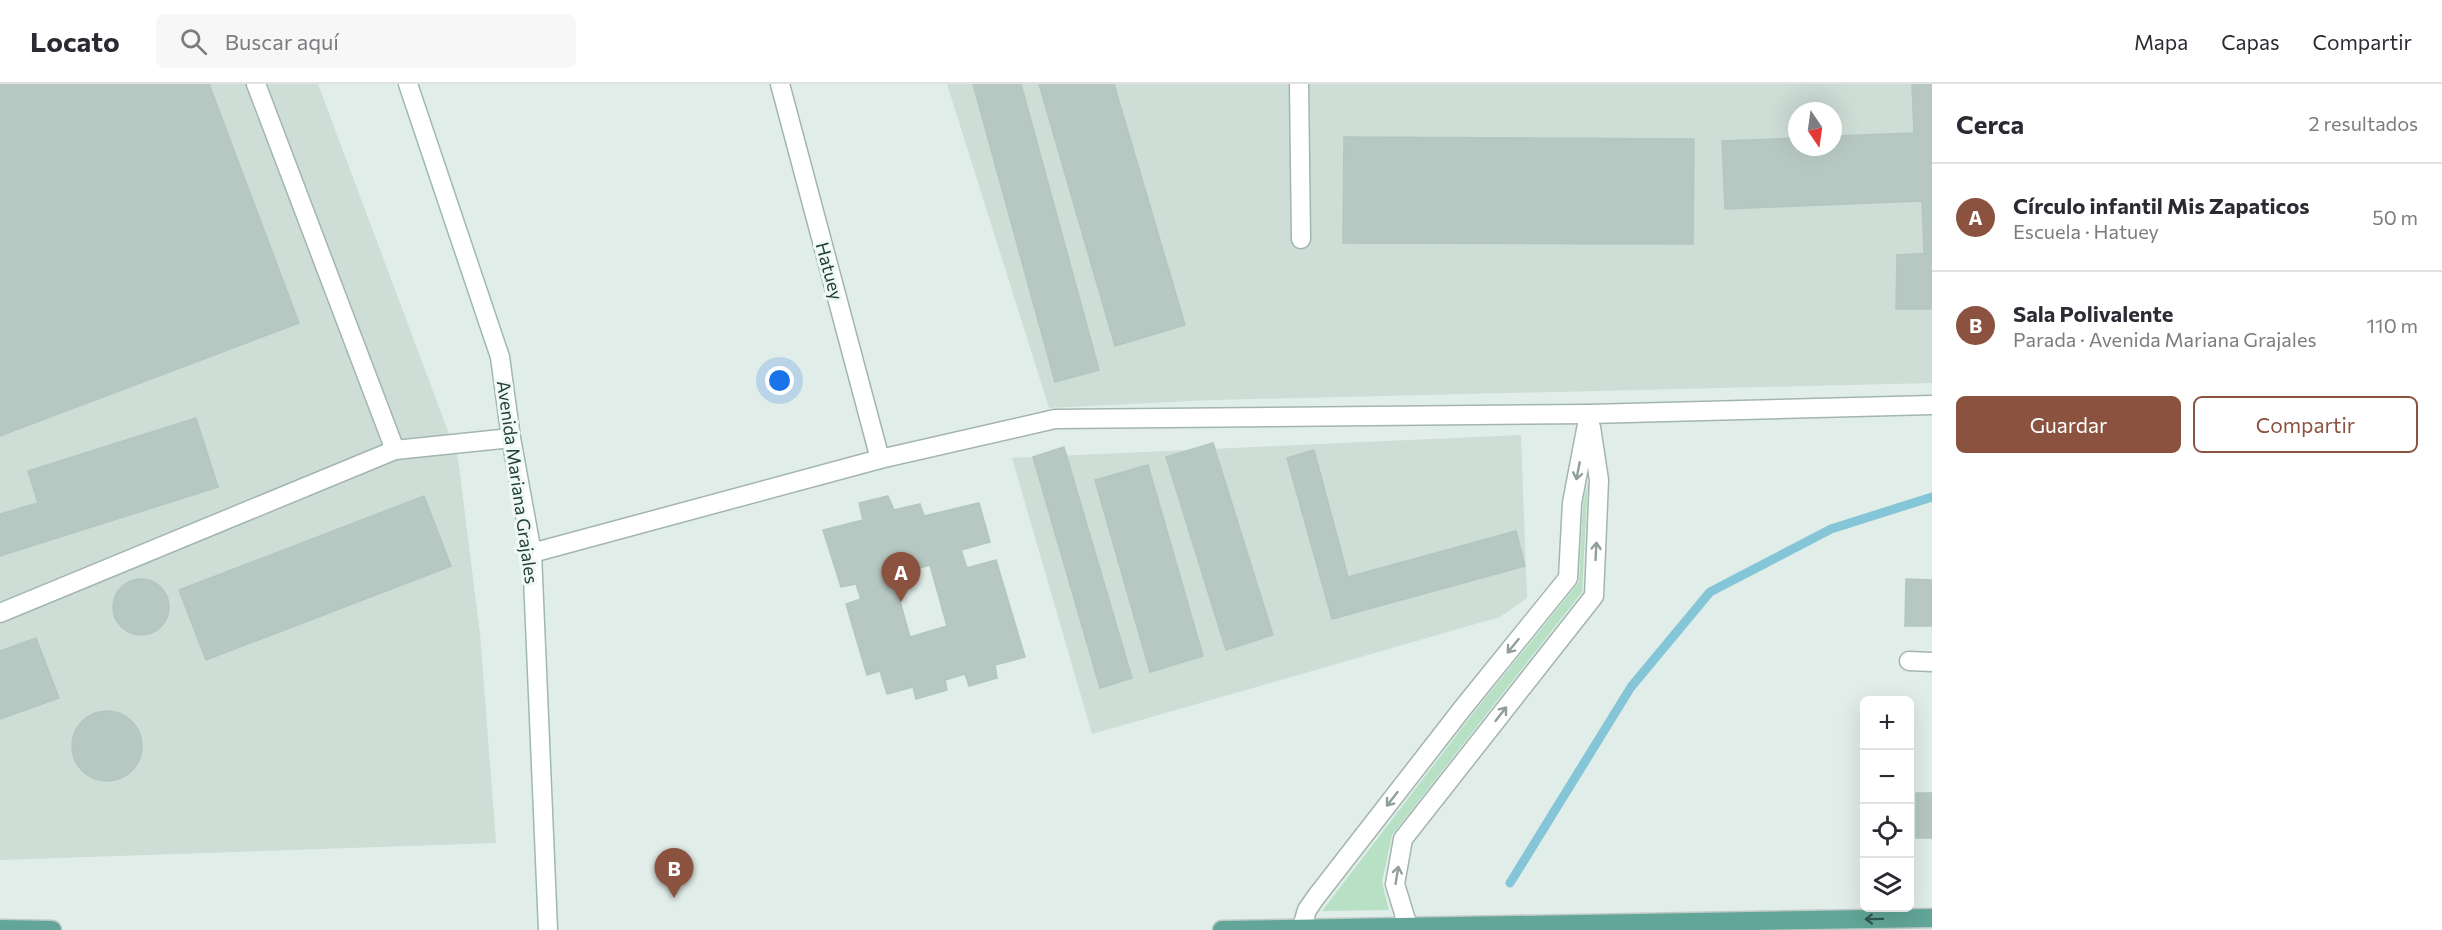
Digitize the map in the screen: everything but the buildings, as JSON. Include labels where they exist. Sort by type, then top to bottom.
[{"type":"main road","points":[[1222,930],[1401,929],[1932,918]]},
{"type":"main road","points":[[0,929],[52,930]]},
{"type":"street","points":[[256,84],[395,450]]},
{"type":"street","name":"Avenida Mariana Grajales","points":[[408,84],[500,357],[511,438],[532,553],[549,930]]},
{"type":"street","name":"Hatuey","points":[[780,84],[880,459]]},
{"type":"street","points":[[1299,84],[1301,239]]},
{"type":"street","points":[[532,553],[880,459],[1054,419],[1589,414],[1932,405]]},
{"type":"street","points":[[1401,929],[1406,920],[1395,884],[1403,838],[1594,596],[1599,480],[1589,414]]},
{"type":"street","points":[[1301,930],[1307,910],[1316,897],[1462,709],[1568,578],[1572,503],[1589,414]]},
{"type":"street","points":[[0,613],[395,450],[511,438]]},
{"type":"street","points":[[1909,662],[1932,662]]},
{"type":"shaded area","points":[[0,84],[318,84],[458,458],[480,633],[496,843],[0,860]]},
{"type":"shaded area","points":[[947,84],[1932,84],[1932,383],[1212,400],[1049,408]]},
{"type":"shaded area","points":[[1521,435],[1527,598],[1500,617],[1092,734],[1012,458]]},
{"type":"green space","points":[[1588,481],[1582,592],[1392,835],[1382,882],[1389,910],[1322,911],[1475,711],[1579,582],[1583,504]]},
{"type":"waterway","points":[[1510,883],[1631,687],[1710,592],[1831,529],[1932,497]]},
{"type":"place","name":"Círculo infantil Mis Zapaticos","points":[[901,602]]},
{"type":"place","name":"Sala Polivalente","points":[[674,898]]}]
